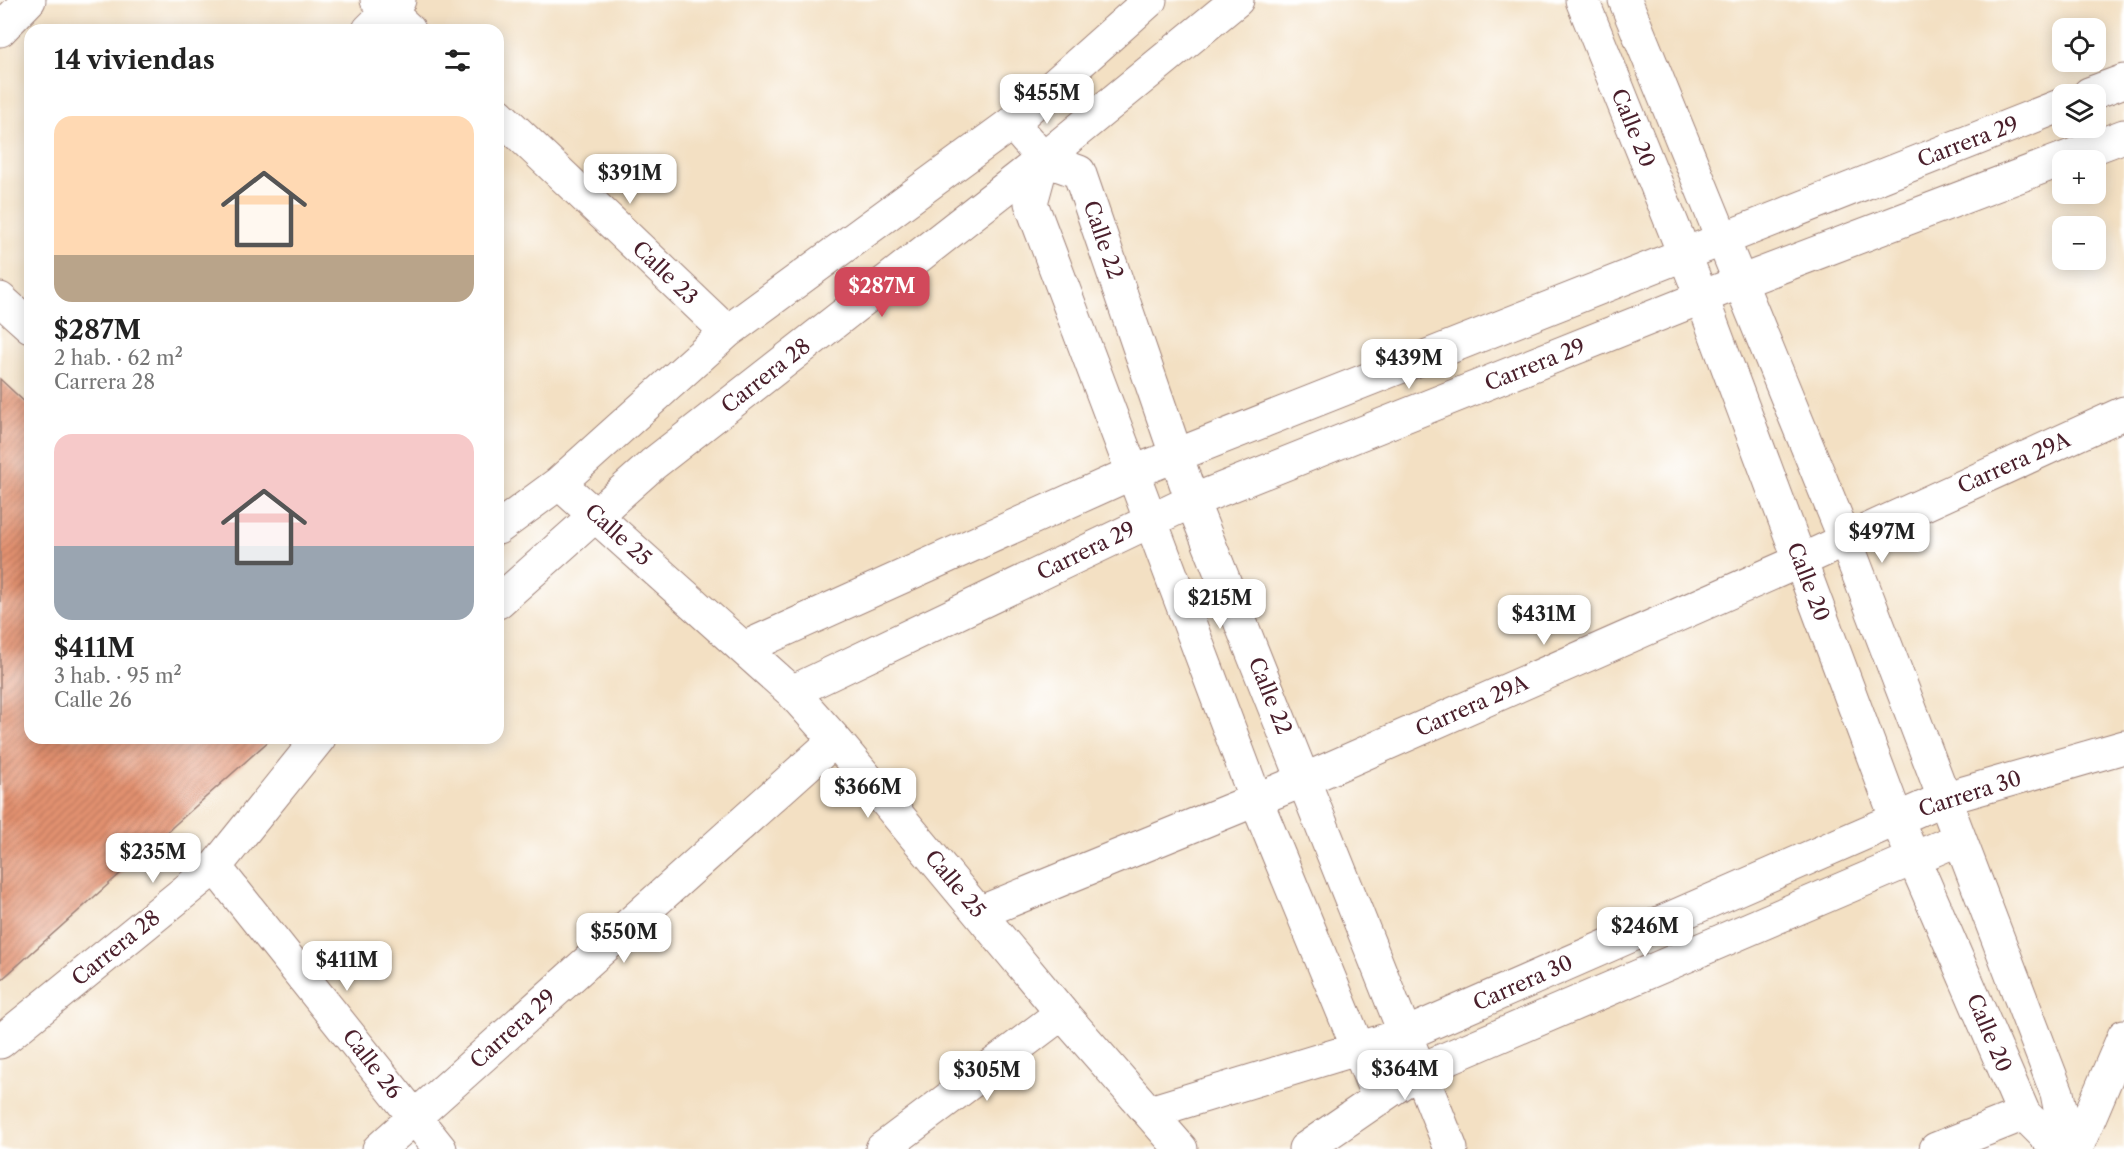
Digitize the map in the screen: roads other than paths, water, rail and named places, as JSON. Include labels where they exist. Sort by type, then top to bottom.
[{"type":"street","points":[[0,30],[29,0]]},
{"type":"street","points":[[504,524],[559,483],[727,332],[1012,123],[1150,0]]},
{"type":"street","name":"Carrera 28","points":[[504,597],[653,464],[1043,159],[1237,0]]},
{"type":"street","name":"Calle 20","points":[[1582,0],[1702,298],[1897,820],[2024,1114],[2059,1149]]},
{"type":"street","name":"Calle 20","points":[[1625,0],[1845,539],[2057,1093],[2068,1149]]},
{"type":"street","points":[[2106,88],[2124,81]]},
{"type":"street","name":"Carrera 29","points":[[744,648],[1134,472],[2052,109]]},
{"type":"street","name":"Calle 23","points":[[504,120],[727,332]]},
{"type":"street","points":[[1012,123],[1043,159],[1031,203],[1256,800],[1379,1099]]},
{"type":"street","name":"Carrera 29","points":[[792,692],[1192,501],[1740,282],[2124,136]]},
{"type":"street","name":"Calle 22","points":[[1043,159],[1079,171],[1192,501],[1407,1034],[1451,1149]]},
{"type":"street","points":[[0,299],[24,321]]},
{"type":"street","name":"Carrera 29A","points":[[979,913],[1304,780],[1800,561],[2124,413]]},
{"type":"street","name":"Calle 25","points":[[559,483],[596,513],[792,692],[835,740],[1062,1013],[1181,1149]]},
{"type":"street","name":"Carrera 29","points":[[379,1149],[835,740]]},
{"type":"street","name":"Carrera 28","points":[[0,1042],[215,867],[314,744]]},
{"type":"street","name":"Carrera 30","points":[[1150,1112],[1407,1034],[1943,799],[2124,747]]},
{"type":"street","name":"Carrera 30","points":[[1305,1149],[1420,1070],[1959,839]]},
{"type":"street","name":"Calle 26","points":[[215,867],[440,1149]]},
{"type":"street","points":[[882,1149],[1062,1013]]},
{"type":"street","points":[[2076,1149],[2124,1036]]},
{"type":"street","points":[[1936,1149],[2024,1114]]}]
